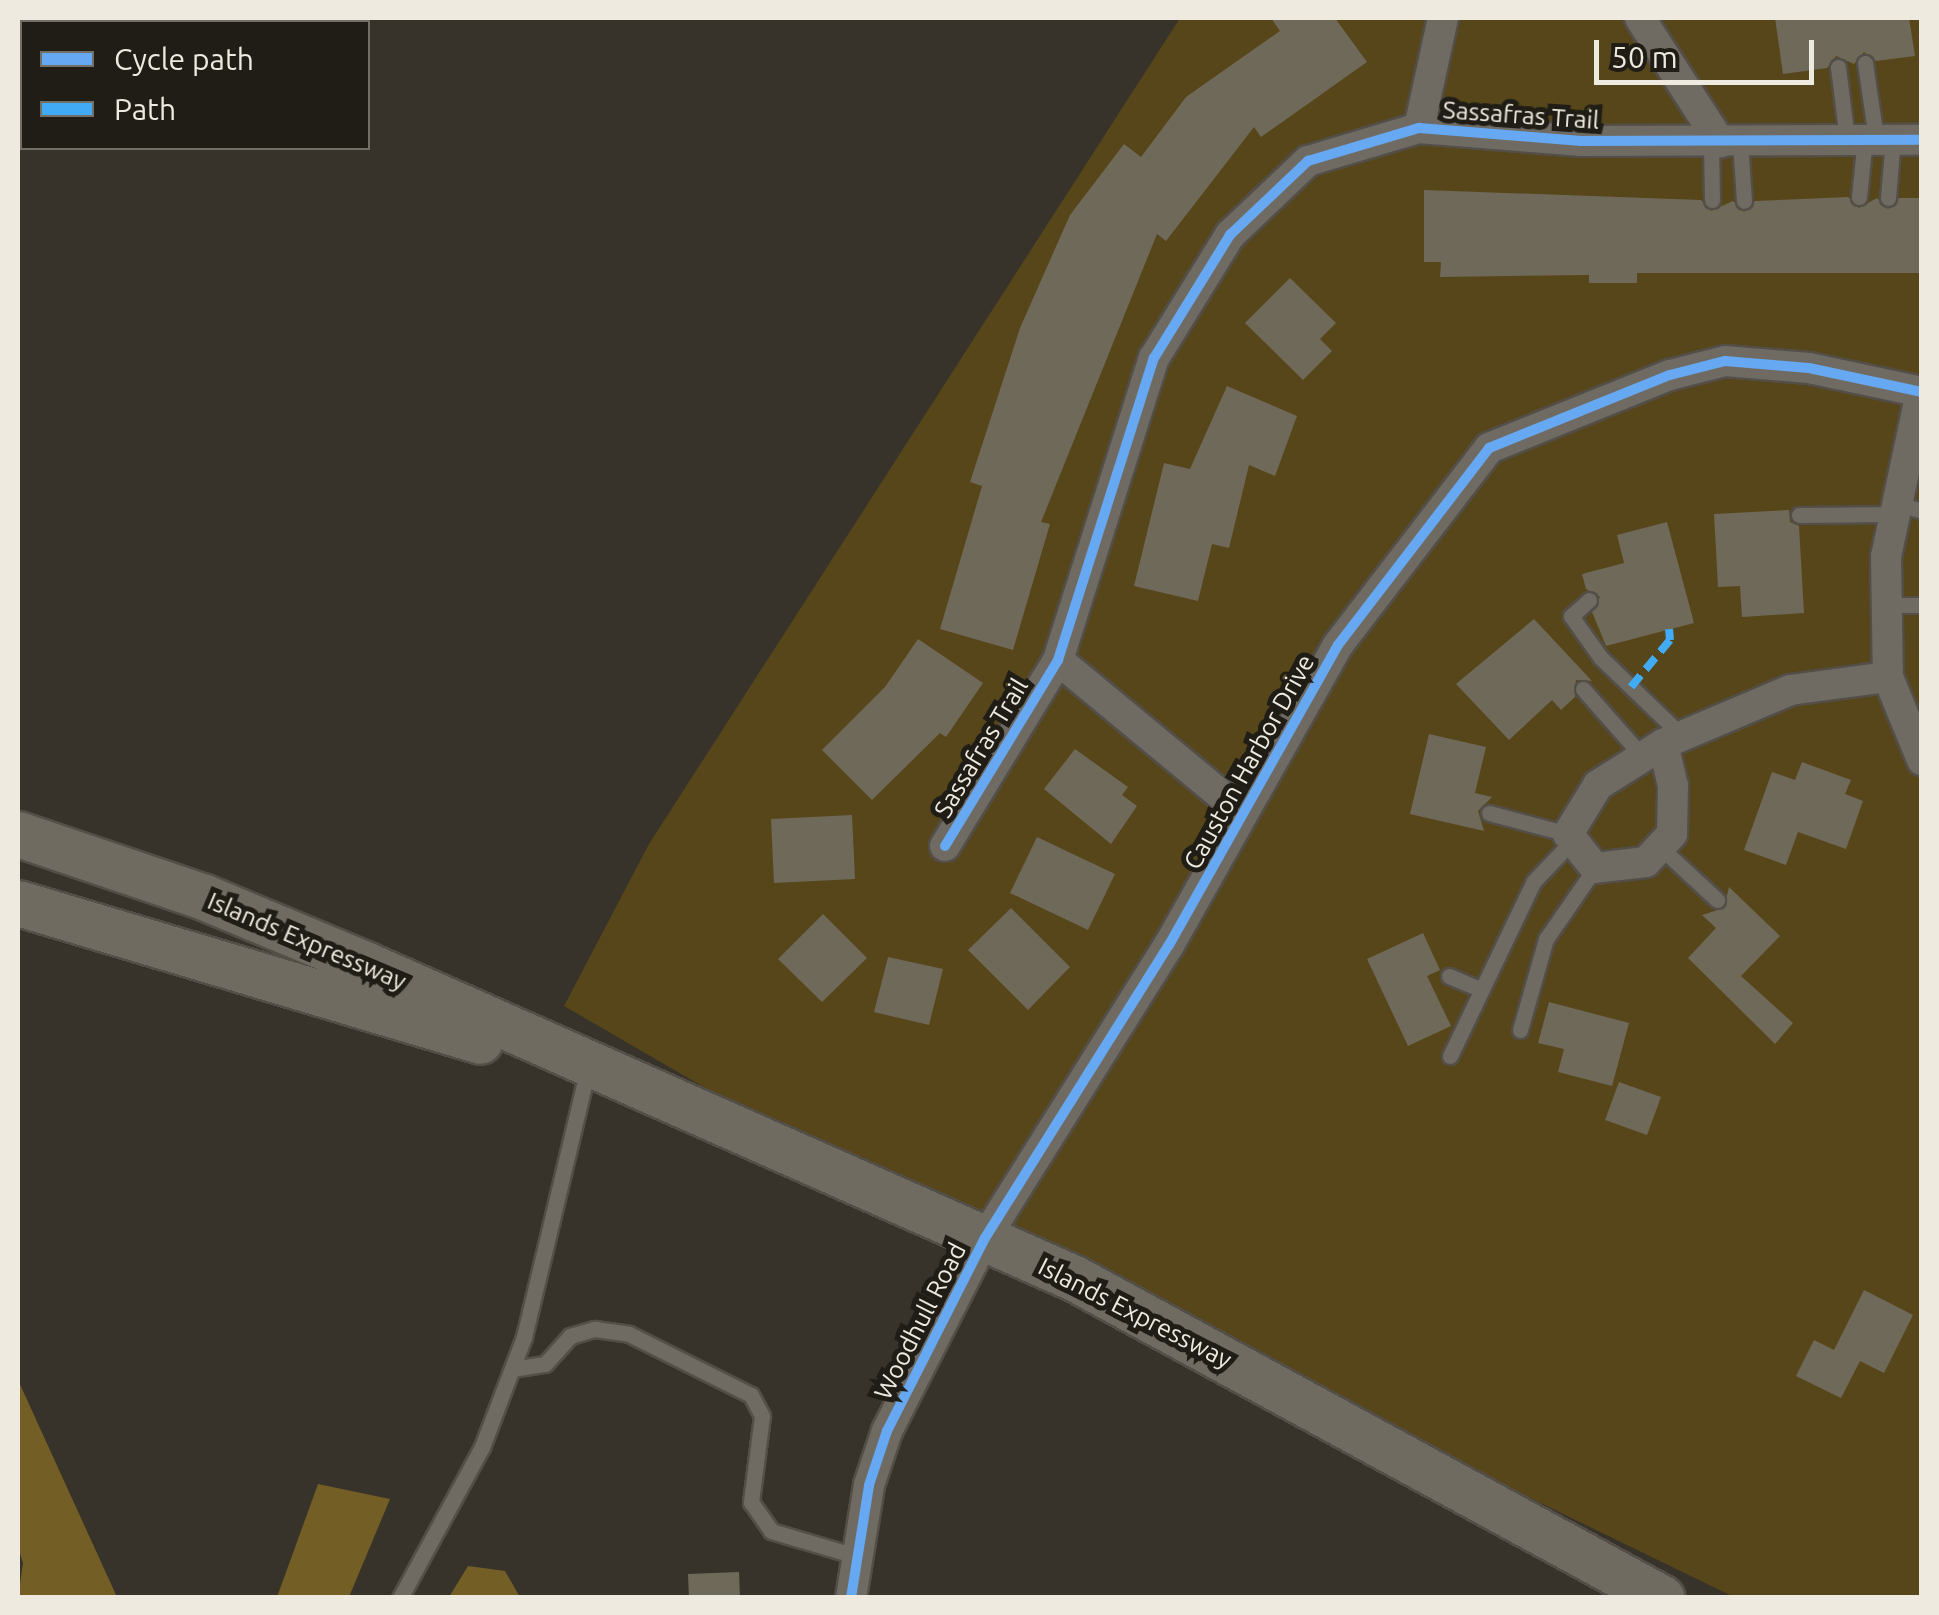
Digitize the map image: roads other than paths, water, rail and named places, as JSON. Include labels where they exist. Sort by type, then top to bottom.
[{"type":"main road","name":"Islands Expressway","points":[[18,834],[204,897],[589,1066],[752,1130],[1074,1278],[1662,1598]]},
{"type":"main road","name":"Islands Expressway","points":[[18,902],[455,1036],[589,1066]]},
{"type":"street","name":"Sassafras Trail","points":[[1419,128],[1444,18]]},
{"type":"street","points":[[1640,18],[1724,142]]},
{"type":"street","name":"Sassafras Trail","points":[[945,846],[1058,660],[1154,358],[1230,235],[1308,162],[1419,128],[1581,141],[1881,139]]},
{"type":"street","name":"Causton Harbor Drive","points":[[985,1238],[1169,946],[1338,645],[1489,448],[1670,375],[1724,361],[1808,368],[1921,392]]},
{"type":"street","points":[[1921,392],[1905,510],[1886,556],[1887,605],[1901,690],[1922,760]]},
{"type":"street","name":"Sassafras Trail","points":[[1058,660],[1243,813]]},
{"type":"street","points":[[1662,746],[1673,786],[1672,834],[1646,862],[1596,868],[1570,837],[1598,784],[1662,746],[1790,690],[1901,690]]},
{"type":"street","name":"Woodhull Road","points":[[851,1598],[856,1556],[887,1432],[985,1238]]},
{"type":"lane","points":[[1865,63],[1881,139],[1888,198]]},
{"type":"lane","points":[[1838,67],[1881,139]]},
{"type":"lane","points":[[1860,198],[1881,139]]},
{"type":"lane","points":[[1712,200],[1724,142]]},
{"type":"lane","points":[[1724,142],[1744,201]]},
{"type":"lane","points":[[1799,515],[1905,510]]},
{"type":"lane","points":[[1589,600],[1571,616],[1662,746]]},
{"type":"lane","points":[[1887,605],[1922,605]]},
{"type":"lane","points":[[1583,689],[1662,746]]},
{"type":"lane","points":[[1450,1056],[1534,881],[1570,837],[1489,813]]},
{"type":"lane","points":[[1660,847],[1717,900]]},
{"type":"lane","points":[[1520,1030],[1546,939],[1596,868]]},
{"type":"lane","points":[[1449,976],[1479,989]]},
{"type":"lane","points":[[400,1598],[482,1447],[512,1369],[543,1270],[589,1066]]},
{"type":"lane","points":[[512,1369],[545,1364],[570,1336],[596,1330],[629,1334],[751,1395],[762,1416],[751,1502],[770,1531],[856,1556]]}]
